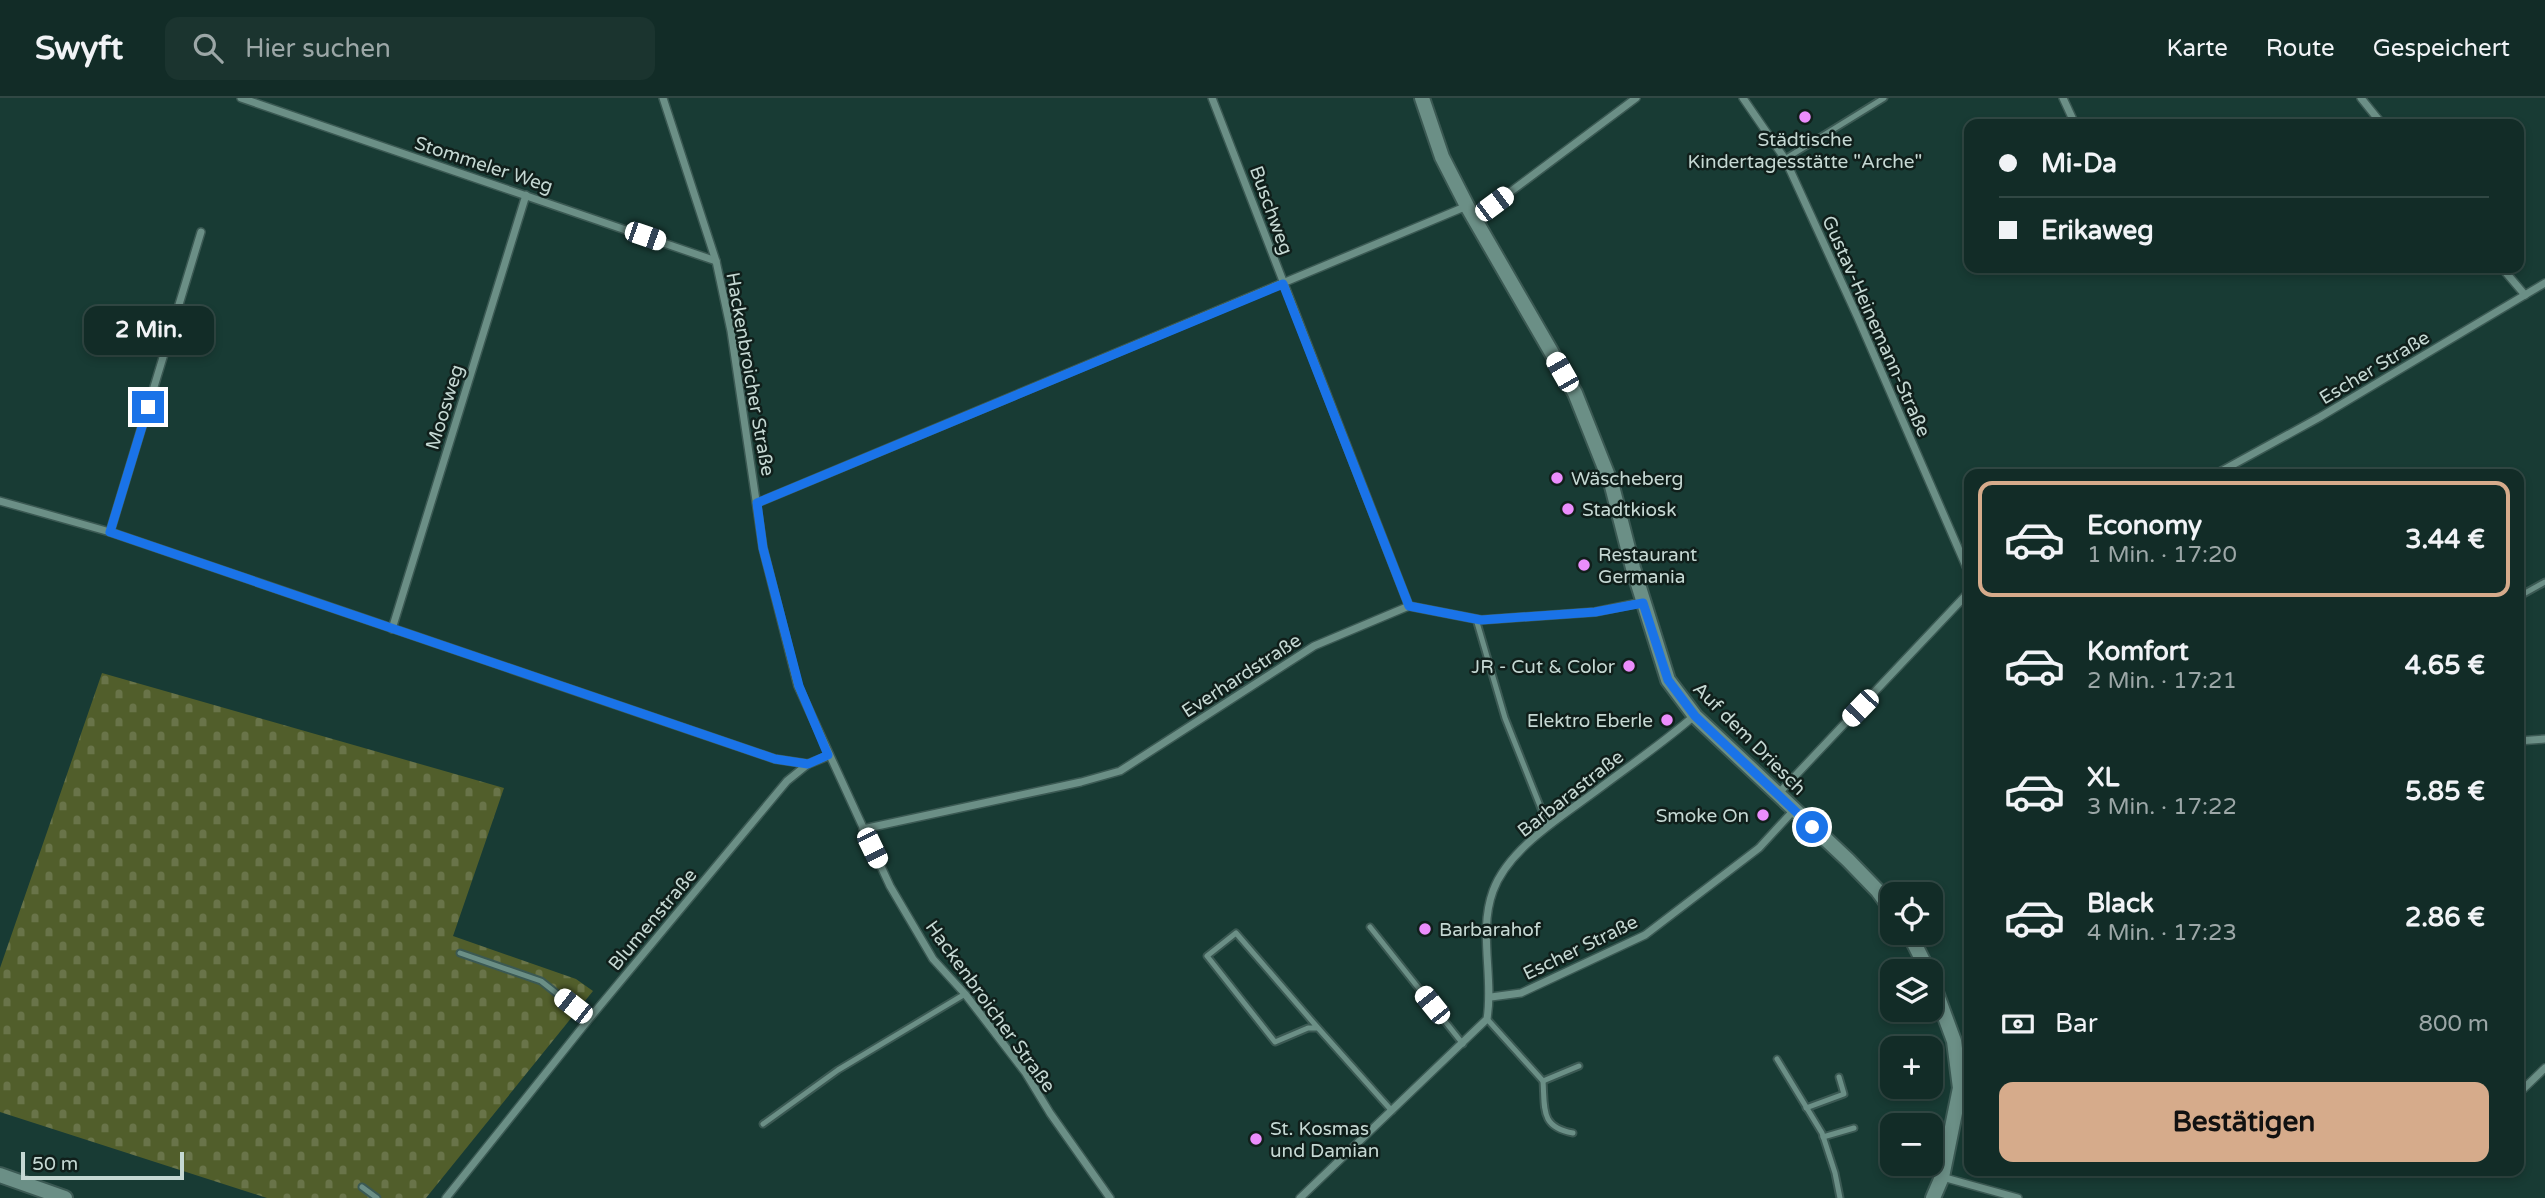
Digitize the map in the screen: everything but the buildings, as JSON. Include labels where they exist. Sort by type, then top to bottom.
[{"type":"main road","name":"Auf dem Driesch","points":[[1422,98],[1442,157],[1471,213],[1575,393],[1612,486],[1643,603],[1668,680],[1695,716],[1880,894]]},
{"type":"main road","points":[[1933,1198],[1942,1177],[1964,1087],[1954,1041],[1943,1012]]},
{"type":"main road","points":[[0,1175],[65,1198]]},
{"type":"street","name":"Stommeler Weg","points":[[241,98],[716,261]]},
{"type":"street","name":"Hackenbroicher Straße","points":[[663,98],[716,261],[731,331],[763,548],[799,686],[828,755],[890,886],[933,959],[965,994],[1025,1072],[1050,1113],[1110,1198]]},
{"type":"street","name":"Buschweg","points":[[1212,98],[1409,606]]},
{"type":"street","points":[[757,503],[1283,284],[1471,213],[1636,98]]},
{"type":"street","name":"Gustav-Heinemann-Straße","points":[[1743,98],[1784,159],[1858,318],[1964,562]]},
{"type":"street","points":[[2063,98],[2073,119]]},
{"type":"street","points":[[2361,98],[2378,119]]},
{"type":"street","name":"Moosweg","points":[[392,629],[526,195]]},
{"type":"street","points":[[110,532],[201,232]]},
{"type":"street","points":[[2506,273],[2525,295]]},
{"type":"street","name":"Escher Straße","points":[[2225,469],[2331,411],[2545,283]]},
{"type":"street","points":[[0,501],[110,532],[775,759],[808,764]]},
{"type":"street","points":[[1778,794],[1964,597]]},
{"type":"street","points":[[1409,606],[1476,619],[1595,612],[1643,603]]},
{"type":"street","name":"Everhardstraße","points":[[863,829],[1081,782],[1120,771],[1314,646],[1409,606]]},
{"type":"street","name":"Barbarastraße","points":[[1491,997],[1487,965],[1487,927],[1492,892],[1503,869],[1548,826],[1695,716]]},
{"type":"street","points":[[2524,741],[2545,739]]},
{"type":"street","name":"Blumenstraße","points":[[446,1198],[589,1019],[787,781],[808,764],[828,755]]},
{"type":"street","name":"Escher Straße","points":[[1491,997],[1521,993],[1644,935],[1759,848],[1794,810]]},
{"type":"street","points":[[1300,1198],[1487,1019],[1491,997]]},
{"type":"street","points":[[2524,1088],[2545,1068]]},
{"type":"street","points":[[1942,1177],[2018,1198]]},
{"type":"lane","points":[[1784,159],[1884,98]]},
{"type":"lane","points":[[2524,594],[2545,582]]},
{"type":"lane","points":[[1476,619],[1505,718],[1548,826]]},
{"type":"lane","points":[[1370,927],[1463,1044]]},
{"type":"lane","points":[[1318,1028],[1308,1028],[1275,1042],[1207,956],[1236,933],[1392,1111]]},
{"type":"lane","points":[[460,953],[541,981],[589,1019]]},
{"type":"lane","points":[[763,1124],[838,1070],[965,994]]},
{"type":"lane","points":[[1487,1019],[1543,1081],[1548,1120],[1558,1130],[1573,1133]]},
{"type":"lane","points":[[1777,1059],[1823,1137],[1840,1198]]},
{"type":"lane","points":[[1543,1081],[1579,1066]]},
{"type":"lane","points":[[1807,1108],[1844,1094],[1839,1077]]},
{"type":"lane","points":[[1823,1137],[1854,1128]]},
{"type":"lane","points":[[362,1187],[377,1198]]},
{"type":"green space","points":[[102,673],[504,788],[453,936],[576,979],[593,991],[426,1198],[267,1198],[0,1112],[0,968]]},
{"type":"place","name":"Städtische Kindertagesstätte \"Arche\"","points":[[1805,117]]},
{"type":"place","name":"Wäscheberg","points":[[1557,478]]},
{"type":"place","name":"Stadtkiosk","points":[[1568,509]]},
{"type":"place","name":"Restaurant Germania","points":[[1584,565]]},
{"type":"place","name":"JR - Cut & Color","points":[[1629,666]]},
{"type":"place","name":"Elektro Eberle","points":[[1667,720]]},
{"type":"place","name":"Smoke On","points":[[1763,815]]},
{"type":"place","name":"Barbarahof","points":[[1425,929]]},
{"type":"place","name":"St. Kosmas und Damian","points":[[1256,1139]]},
{"type":"route","points":[[148,407],[110,532],[775,759],[808,764],[828,755],[799,686],[763,548],[757,503],[1283,284],[1409,606],[1481,620],[1595,612],[1643,603],[1668,680],[1695,716],[1812,827]]}]
